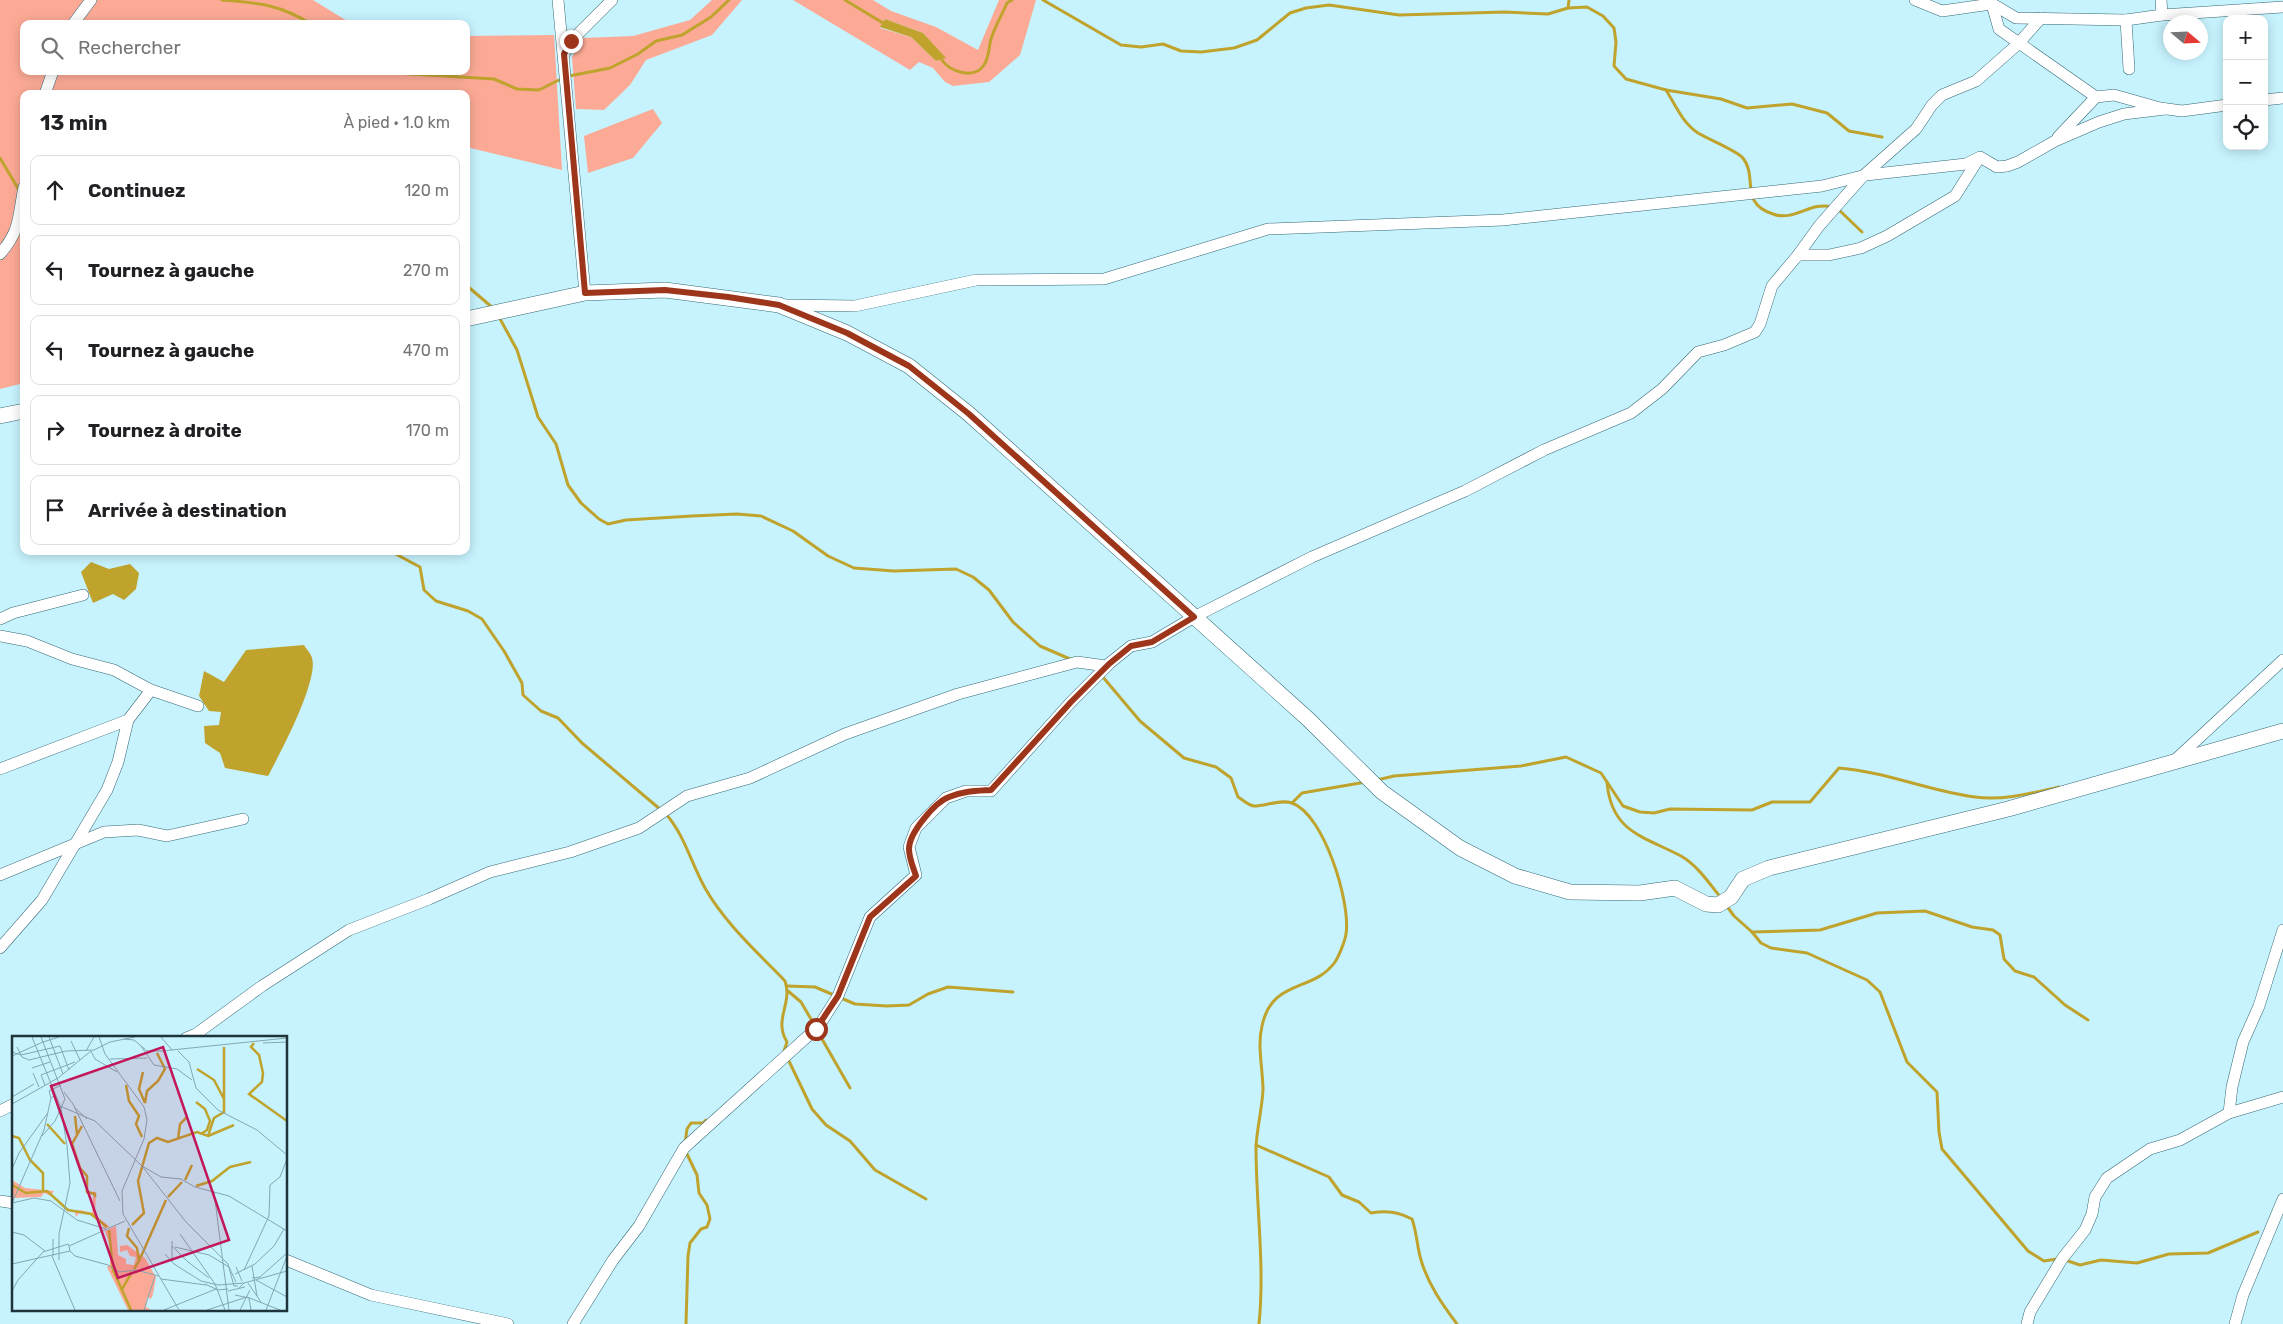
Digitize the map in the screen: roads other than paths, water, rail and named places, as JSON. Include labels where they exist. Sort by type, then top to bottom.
[{"type":"street","points":[[76,20],[91,0]]},
{"type":"street","points":[[558,0],[585,293]]},
{"type":"street","points":[[564,54],[571,41],[612,0]]},
{"type":"street","points":[[1915,0],[1942,11],[1989,1],[2016,18],[2126,20],[2162,15],[2283,8]]},
{"type":"street","points":[[2161,0],[2162,15]]},
{"type":"street","points":[[1989,1],[1999,29],[2096,97]]},
{"type":"street","points":[[573,1324],[612,1260],[639,1226],[684,1148],[819,1026],[838,996],[870,917],[916,876],[909,847],[916,828],[946,798],[966,791],[991,790],[1071,702],[1109,664],[1131,646],[1152,642],[1194,617],[1312,557],[1465,491],[1544,450],[1631,413],[1662,389],[1698,352],[1724,345],[1755,332],[1760,324],[1772,286],[1798,256],[1818,226],[1863,176],[1916,129],[1932,105],[1942,95],[1976,81],[2018,44],[2041,18]]},
{"type":"street","points":[[2126,20],[2129,69]]},
{"type":"street","points":[[46,90],[52,75]]},
{"type":"street","points":[[2055,140],[2096,97],[2114,95],[2165,109],[2182,111],[2223,106]]},
{"type":"street","points":[[2268,100],[2283,98]]},
{"type":"street","points":[[1980,157],[1997,167],[2007,166],[2018,162],[2055,140],[2099,122],[2124,114],[2165,109]]},
{"type":"street","points":[[470,318],[585,293],[665,290],[779,305],[855,306],[976,280],[1104,278],[1268,229],[1503,220],[1822,186],[1863,176],[1966,164],[1980,157]]},
{"type":"street","points":[[1798,256],[1829,255],[1861,248],[1887,236],[1955,196],[1980,157]]},
{"type":"street","points":[[0,254],[10,242],[18,226],[20,213]]},
{"type":"street","points":[[779,305],[847,333],[909,366],[969,414],[1308,719],[1382,792],[1460,848],[1515,876],[1570,892],[1640,893],[1675,888],[1706,904],[1718,905],[1731,897],[1743,879],[1768,868],[2008,809],[2283,731]]},
{"type":"street","points":[[0,416],[20,412]]},
{"type":"street","points":[[0,619],[13,613],[82,595]]},
{"type":"street","points":[[0,636],[27,641],[72,658],[114,670],[151,690],[198,706]]},
{"type":"street","points":[[2172,763],[2283,660]]},
{"type":"street","points":[[191,1036],[262,986],[349,930],[429,899],[490,872],[570,852],[639,828],[687,796],[750,778],[846,734],[958,694],[1077,662],[1106,666],[1109,664]]},
{"type":"street","points":[[0,948],[42,900],[107,790],[118,762],[128,720],[151,690]]},
{"type":"street","points":[[0,769],[128,720]]},
{"type":"street","points":[[0,875],[104,832],[138,830],[167,836],[243,818]]},
{"type":"street","points":[[2229,1113],[2232,1087],[2242,1042],[2259,1006],[2283,930]]},
{"type":"street","points":[[2027,1324],[2030,1312],[2062,1259],[2085,1230],[2092,1214],[2095,1197],[2107,1178],[2150,1149],[2180,1140],[2229,1113],[2283,1097]]},
{"type":"street","points":[[0,1111],[12,1105]]},
{"type":"street","points":[[2235,1324],[2243,1295],[2283,1199]]},
{"type":"street","points":[[288,1261],[371,1295],[508,1324]]},
{"type":"waterway","points":[[222,0],[247,2],[278,8],[304,20]]},
{"type":"waterway","points":[[569,76],[610,68],[638,54],[656,41],[682,35],[711,17],[729,0]]},
{"type":"waterway","points":[[845,0],[883,23]]},
{"type":"waterway","points":[[941,59],[956,71],[968,73],[980,70],[987,59],[991,39],[1007,3],[1012,0]]},
{"type":"waterway","points":[[1043,0],[1121,45],[1141,47],[1163,44],[1181,51],[1201,52],[1234,48],[1257,40],[1290,13],[1306,8],[1329,5],[1399,15],[1505,12],[1548,14],[1568,8],[1587,7],[1603,16],[1614,28],[1616,42],[1614,66],[1626,79],[1666,90],[1692,129],[1742,157],[1747,164],[1752,196],[1762,209],[1781,216],[1817,207],[1832,207]]},
{"type":"waterway","points":[[1568,8],[1569,0]]},
{"type":"waterway","points":[[427,75],[494,79],[517,89],[539,90],[563,78]]},
{"type":"waterway","points":[[1666,90],[1721,99],[1747,108],[1792,104],[1827,113],[1849,131],[1882,137]]},
{"type":"waterway","points":[[0,158],[19,190]]},
{"type":"waterway","points":[[1838,209],[1862,232]]},
{"type":"waterway","points":[[470,288],[493,308]]},
{"type":"waterway","points":[[499,317],[517,350],[538,417],[556,444],[568,485],[581,503],[599,519],[608,524],[626,520],[692,516],[737,514],[761,516],[793,531],[828,556],[854,568],[894,571],[956,569],[973,577],[989,590],[1013,622],[1040,646],[1070,659]]},
{"type":"waterway","points":[[398,555],[420,567],[424,590],[436,601],[468,611],[482,619],[504,651],[522,683],[523,695],[541,711],[558,718],[582,743],[661,810]]},
{"type":"waterway","points":[[1102,676],[1140,721],[1184,758],[1216,767],[1231,778],[1238,797],[1246,803],[1254,806],[1287,802],[1304,811],[1315,824],[1324,841],[1340,882],[1344,902],[1346,934],[1337,959],[1326,972],[1284,993],[1275,1000],[1267,1011],[1262,1026],[1260,1050],[1263,1090],[1256,1147],[1261,1280],[1259,1324]]},
{"type":"waterway","points":[[1377,780],[1394,776],[1521,766],[1566,757],[1601,773],[1623,806],[1640,812],[1654,813],[1670,809],[1752,810],[1772,802],[1810,802],[1839,768],[1874,773],[1958,794],[1986,798],[2017,796],[2059,787]]},
{"type":"waterway","points":[[1292,803],[1302,793],[1366,782]]},
{"type":"waterway","points":[[1607,782],[1610,799],[1615,812],[1622,822],[1642,837],[1687,860],[1721,898]]},
{"type":"waterway","points":[[666,814],[678,831],[700,879],[713,901],[742,937],[785,981],[787,997],[782,1026],[787,1042],[784,1051]]},
{"type":"waterway","points":[[1726,905],[1734,916],[1752,932],[1820,930],[1877,913],[1925,911],[1972,927],[1993,930],[2000,935],[2004,959],[2015,971],[2034,977],[2065,1005],[2088,1020]]},
{"type":"waterway","points":[[1752,932],[1761,943],[1771,948],[1807,953],[1867,980],[1880,992],[1907,1062],[1937,1092],[1939,1132],[1942,1149],[2028,1251],[2044,1261],[2057,1259]]},
{"type":"waterway","points":[[787,986],[815,987],[855,1004],[887,1006],[909,1005],[928,994],[948,987],[1013,992]]},
{"type":"waterway","points":[[788,991],[801,1002],[815,1026]]},
{"type":"waterway","points":[[818,1032],[850,1088]]},
{"type":"waterway","points":[[787,1057],[812,1109],[826,1125],[850,1141],[875,1170],[926,1199]]},
{"type":"waterway","points":[[685,1144],[687,1129],[691,1123],[703,1123],[706,1120]]},
{"type":"waterway","points":[[1256,1145],[1329,1177],[1342,1195],[1359,1202],[1371,1213],[1392,1212],[1412,1219],[1427,1277],[1457,1324]]},
{"type":"waterway","points":[[686,1152],[697,1175],[699,1193],[707,1205],[710,1219],[707,1227],[701,1229],[690,1243],[686,1324]]},
{"type":"waterway","points":[[2065,1260],[2080,1265],[2101,1260],[2137,1263],[2169,1254],[2208,1253],[2258,1232]]}]
